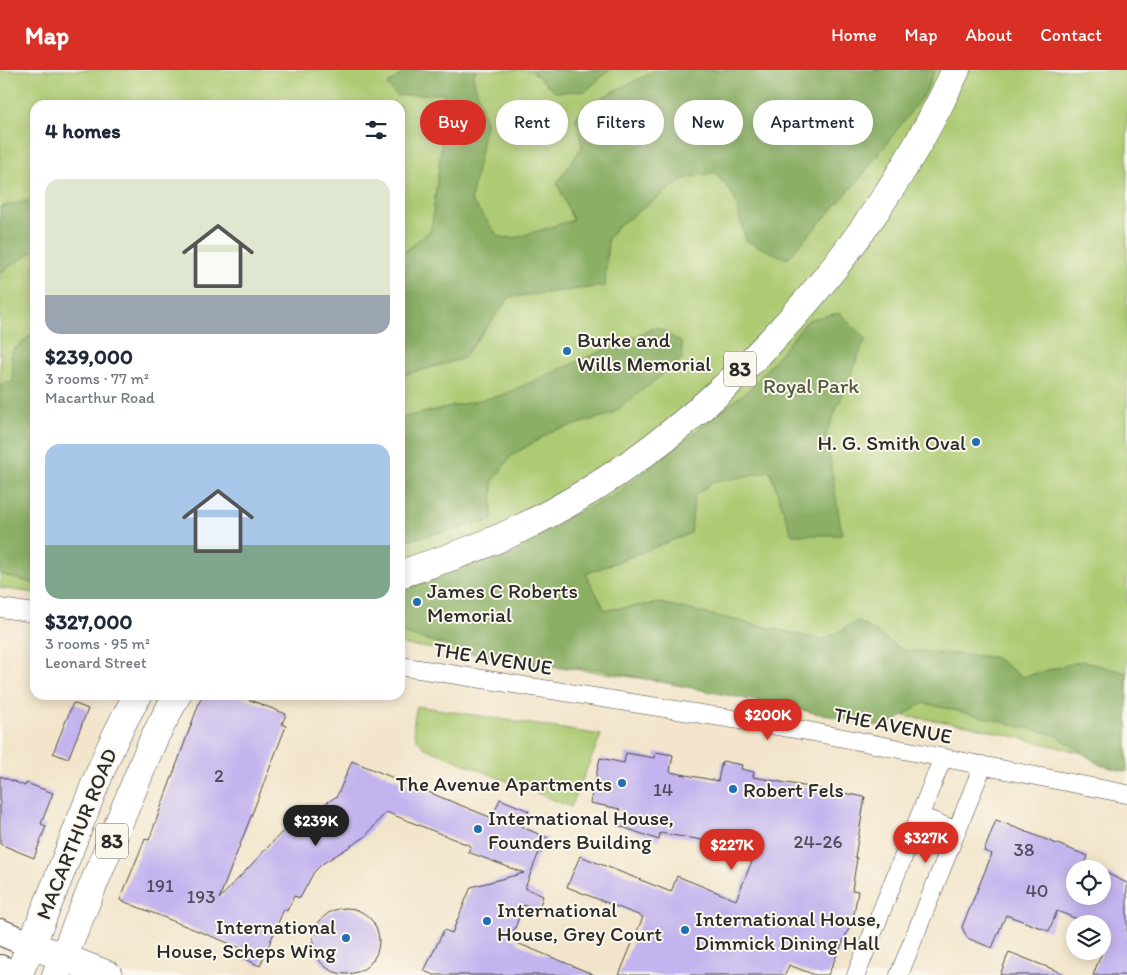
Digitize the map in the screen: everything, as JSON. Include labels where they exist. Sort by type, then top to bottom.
[{"type":"highway","name":"83","points":[[405,572],[473,549],[554,511],[630,464],[696,412],[770,341],[843,257],[901,175],[923,137],[956,70]]},
{"type":"highway","name":"MACARTHUR ROAD","points":[[18,975],[103,763],[118,728],[135,700]]},
{"type":"highway","points":[[160,725],[162,700]]},
{"type":"highway","name":"MACARTHUR ROAD","points":[[60,966],[160,725],[174,700]]},
{"type":"highway","points":[[31,945],[60,966],[108,975]]},
{"type":"main road","points":[[0,932],[31,945]]},
{"type":"main road","points":[[0,968],[18,975]]},
{"type":"street","points":[[0,608],[30,612]]},
{"type":"street","name":"THE AVENUE","points":[[405,667],[808,731],[1127,794]]},
{"type":"street","points":[[856,975],[943,757]]},
{"type":"street","points":[[899,975],[983,765]]},
{"type":"street","points":[[920,816],[957,831]]},
{"type":"green space","name":"Royal Park","points":[[0,70],[1127,70],[1127,764],[967,725],[405,645],[405,100],[30,100],[30,592],[0,588]]},
{"type":"green space","points":[[406,70],[476,70],[473,77],[480,100],[444,100],[443,93],[397,96],[387,85]]},
{"type":"green space","points":[[531,70],[609,70],[586,91],[555,92]]},
{"type":"green space","points":[[657,70],[935,70],[925,93],[858,181],[787,259],[746,241],[734,197],[715,172],[684,179],[618,226],[608,239],[605,286],[510,297],[462,359],[405,375],[405,251],[431,230],[441,145],[482,145],[471,200],[499,237],[515,238],[573,220],[557,183],[582,145],[664,145],[664,100],[596,100]]},
{"type":"green space","points":[[30,200],[30,253],[0,273],[0,207]]},
{"type":"green space","points":[[839,313],[866,338],[826,434],[842,535],[792,535],[770,471],[712,483],[694,496],[691,533],[586,574],[605,610],[660,603],[823,640],[858,621],[903,650],[994,657],[1022,677],[1082,661],[1127,673],[1127,772],[1100,765],[1056,735],[924,703],[884,727],[598,669],[529,667],[405,634],[405,590],[612,497],[752,387],[808,320]]},
{"type":"green space","points":[[656,327],[682,343],[682,359],[612,414],[553,431],[511,456],[493,481],[492,520],[405,541],[405,417],[502,395]]},
{"type":"green space","points":[[30,336],[30,583],[0,574],[0,384],[13,382],[11,352]]},
{"type":"green space","points":[[417,706],[601,735],[571,807],[425,748],[417,739],[414,729]]},
{"type":"building","points":[[200,700],[250,700],[286,714],[282,724],[286,726],[219,899],[284,830],[337,796],[352,761],[492,818],[500,799],[529,811],[522,827],[548,838],[542,853],[539,852],[525,888],[543,896],[538,911],[524,905],[511,938],[518,941],[517,943],[595,975],[434,975],[424,971],[444,930],[452,933],[471,887],[524,873],[468,852],[471,846],[386,812],[365,837],[322,864],[314,872],[300,898],[294,896],[287,911],[284,909],[260,966],[243,958],[246,950],[120,900],[145,839],[149,840]]},
{"type":"building","points":[[73,703],[88,709],[68,759],[53,753]]},
{"type":"building","points":[[656,752],[673,755],[670,772],[718,781],[722,761],[742,765],[741,769],[754,772],[753,777],[865,797],[855,857],[857,858],[852,890],[858,891],[853,919],[828,975],[815,975],[789,965],[785,975],[619,975],[643,917],[567,887],[580,856],[671,892],[677,876],[736,900],[757,849],[660,833],[659,840],[617,825],[620,809],[590,803],[600,758],[624,763],[626,753],[655,758]]},
{"type":"building","points":[[0,776],[25,786],[26,783],[53,793],[41,824],[46,826],[34,858],[0,844]]},
{"type":"building","points":[[996,820],[1088,856],[1087,860],[1066,860],[1066,905],[1111,905],[1111,875],[1127,883],[1127,975],[1093,975],[1099,960],[1111,960],[1111,915],[1067,915],[1057,911],[1049,931],[1006,915],[992,948],[967,938],[962,927],[992,854],[984,851]]},
{"type":"building","name":"International House, Scheps Wing","points":[[346,908],[359,910],[369,918],[377,928],[379,941],[377,954],[369,964],[359,972],[346,974],[333,972],[323,964],[315,954],[313,941],[315,928],[323,918],[333,910]]},
{"type":"building","points":[[1009,952],[1065,974],[1065,975],[1000,975]]},
{"type":"place","name":"Burke and Wills Memorial","points":[[567,351]]},
{"type":"place","name":"H. G. Smith Oval","points":[[976,442]]},
{"type":"place","name":"James C Roberts Memorial","points":[[417,602]]},
{"type":"place","name":"The Avenue Apartments","points":[[622,783]]},
{"type":"place","name":"Robert Fels","points":[[733,789]]},
{"type":"place","name":"International House, Founders Building","points":[[478,829]]},
{"type":"place","name":"International House, Grey Court","points":[[487,921]]},
{"type":"place","name":"International House, Dimmick Dining Hall","points":[[685,930]]},
{"type":"place","name":"International House, Scheps Wing","points":[[346,938]]}]
